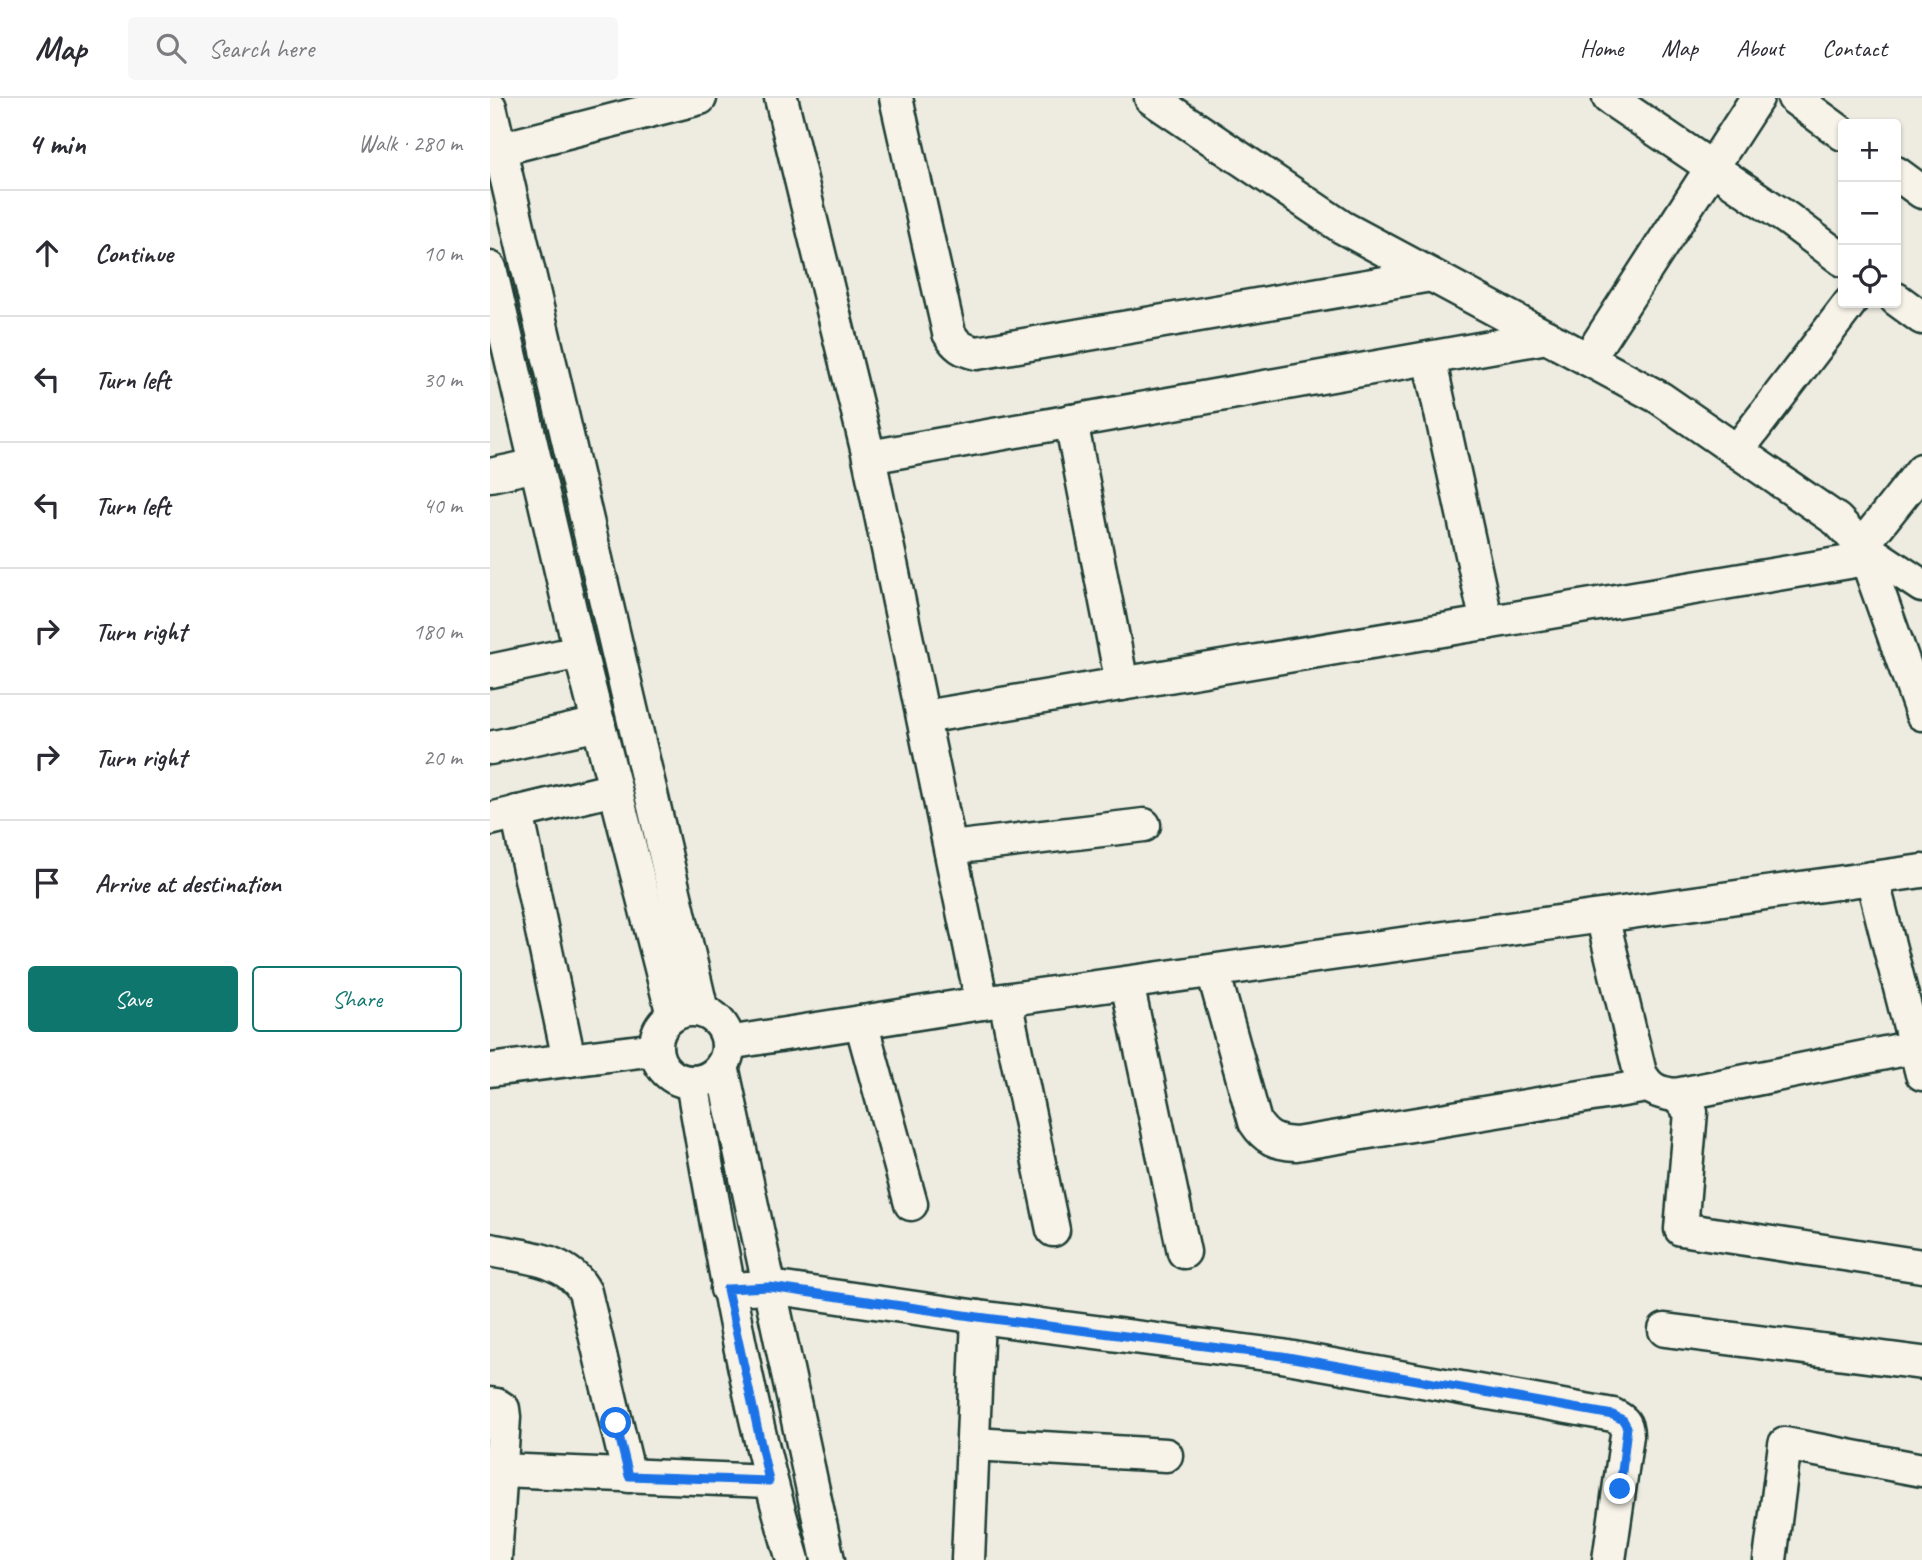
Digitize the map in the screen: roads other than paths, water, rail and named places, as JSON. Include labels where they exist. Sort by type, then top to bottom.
[{"type":"street","points":[[500,149],[700,98]]},
{"type":"street","points":[[782,98],[869,457],[951,848],[1053,1230]]},
{"type":"street","points":[[896,98],[949,333],[956,345],[967,351],[977,353],[1431,275]]},
{"type":"street","points":[[1151,98],[1342,227],[1660,398],[1837,520],[1863,546],[1922,586]]},
{"type":"street","points":[[1609,98],[1838,256]]},
{"type":"street","points":[[1588,359],[1757,98]]},
{"type":"street","points":[[1794,98],[1838,130]]},
{"type":"street","points":[[490,107],[688,1013]]},
{"type":"street","points":[[1901,177],[1922,192]]},
{"type":"street","points":[[490,268],[497,331],[537,465],[615,789],[688,1013]]},
{"type":"street","points":[[1901,303],[1922,318]]},
{"type":"street","points":[[1737,451],[1846,308]]},
{"type":"street","points":[[869,457],[1547,337]]},
{"type":"street","points":[[1429,358],[1487,623]]},
{"type":"street","points":[[1071,421],[1122,684]]},
{"type":"street","points":[[490,475],[537,465]]},
{"type":"street","points":[[925,717],[1849,562],[1922,470]]},
{"type":"street","points":[[1863,546],[1922,714]]},
{"type":"street","points":[[490,671],[580,652]]},
{"type":"street","points":[[490,748],[599,724]]},
{"type":"street","points":[[569,1060],[504,816],[615,789]]},
{"type":"street","points":[[951,848],[1144,825]]},
{"type":"street","points":[[828,1560],[770,1287],[725,1054],[722,1027],[717,1020],[688,1013],[660,1030],[656,1039],[659,1062],[667,1073],[679,1080],[692,1082],[704,1080],[714,1074],[725,1054],[861,1022],[1922,871]]},
{"type":"street","points":[[1213,971],[1255,1122],[1265,1136],[1279,1143],[1296,1144],[1662,1091],[1919,1060],[1871,878]]},
{"type":"street","points":[[1602,916],[1640,1073],[1691,1112],[1681,1229],[1922,1266]]},
{"type":"street","points":[[1127,983],[1184,1252]]},
{"type":"street","points":[[861,1022],[911,1205]]},
{"type":"street","points":[[490,1070],[656,1049]]},
{"type":"street","points":[[692,1082],[727,1289],[769,1481],[793,1560]]},
{"type":"street","points":[[490,1250],[556,1265],[579,1280],[585,1292],[629,1476]]},
{"type":"street","points":[[727,1289],[770,1287],[1282,1356],[1613,1415],[1623,1420],[1627,1435],[1609,1560]]},
{"type":"street","points":[[968,1560],[978,1317]]},
{"type":"street","points":[[1665,1330],[1922,1363]]},
{"type":"street","points":[[490,1404],[503,1409],[494,1542]]},
{"type":"street","points":[[973,1444],[1166,1455]]},
{"type":"street","points":[[1770,1560],[1785,1444],[1922,1469]]},
{"type":"street","points":[[500,1470],[769,1481]]}]
